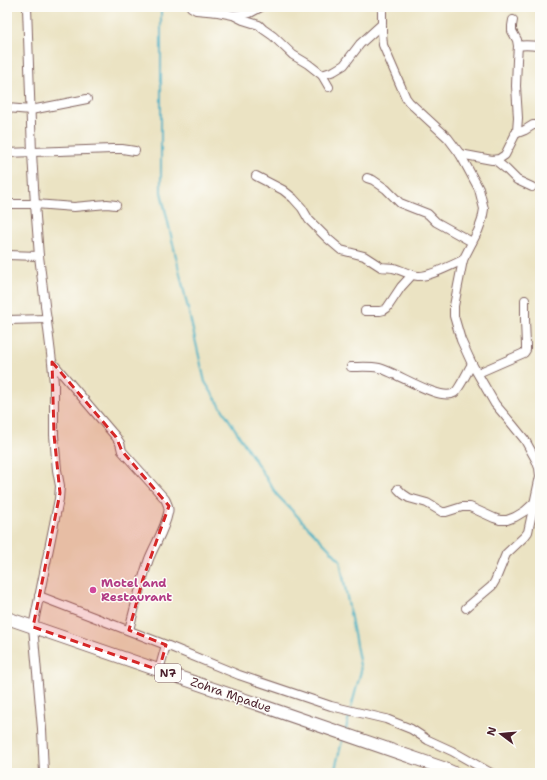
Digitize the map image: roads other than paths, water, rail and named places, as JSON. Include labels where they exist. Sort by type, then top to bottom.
[{"type":"highway","name":"Zohra Mpadue","points":[[7,618],[454,773]]},
{"type":"street","points":[[27,7],[35,204],[39,256],[54,384],[54,435],[60,486],[60,493],[33,627],[42,729],[44,773]]},
{"type":"street","points":[[191,7],[196,10],[233,15],[259,25],[293,55],[322,75],[329,86]]},
{"type":"street","points":[[233,15],[250,13],[261,7]]},
{"type":"street","points":[[381,7],[383,45],[406,98],[434,126],[446,134],[460,154],[480,189],[484,209],[478,231],[463,260],[454,306],[454,316],[461,340],[472,364],[495,404],[525,440],[536,460],[540,476],[528,532],[506,554],[492,586],[466,608]]},
{"type":"street","points":[[495,160],[505,155],[518,128],[516,60],[518,46],[517,40],[512,32],[513,20]]},
{"type":"street","points":[[322,75],[334,71],[344,64],[360,44],[382,24]]},
{"type":"street","points":[[518,46],[524,44],[540,46]]},
{"type":"street","points":[[7,108],[31,110],[88,99]]},
{"type":"street","points":[[515,134],[526,130],[533,125],[540,125]]},
{"type":"street","points":[[7,153],[112,149],[135,151]]},
{"type":"street","points":[[460,154],[495,160],[517,180],[532,187]]},
{"type":"street","points":[[256,176],[283,190],[293,198],[302,208],[309,220],[341,250],[364,256],[381,267],[396,268],[412,275],[419,276],[429,275],[463,260]]},
{"type":"street","points":[[367,178],[373,180],[400,203],[428,214],[436,222],[472,242]]},
{"type":"street","points":[[7,204],[35,204],[74,207],[107,204],[116,206]]},
{"type":"street","points":[[7,254],[39,256]]},
{"type":"street","points":[[365,311],[380,311],[387,308],[401,287],[412,275]]},
{"type":"street","points":[[478,374],[524,353],[526,350],[526,300]]},
{"type":"street","points":[[7,320],[47,319]]},
{"type":"street","points":[[52,362],[116,437],[120,443],[122,451],[164,499],[168,506],[169,512],[150,558],[129,630]]},
{"type":"street","points":[[351,367],[380,368],[413,382],[424,389],[450,395],[456,391],[472,364]]},
{"type":"street","points":[[398,489],[409,498],[427,503],[442,512],[462,507],[470,507],[500,520],[515,518],[526,511],[535,501]]},
{"type":"street","points":[[40,596],[129,630],[239,675],[331,706],[386,719],[411,729],[428,740],[452,751],[491,773]]},
{"type":"street","points":[[159,670],[166,645]]},
{"type":"waterway","points":[[161,7],[161,192],[205,382],[277,495],[340,560],[361,671],[351,708]]},
{"type":"waterway","points":[[346,729],[350,712]]},
{"type":"waterway","points":[[334,773],[343,737]]},
{"type":"place","name":"Motel and Restaurant","points":[[93,590]]}]
